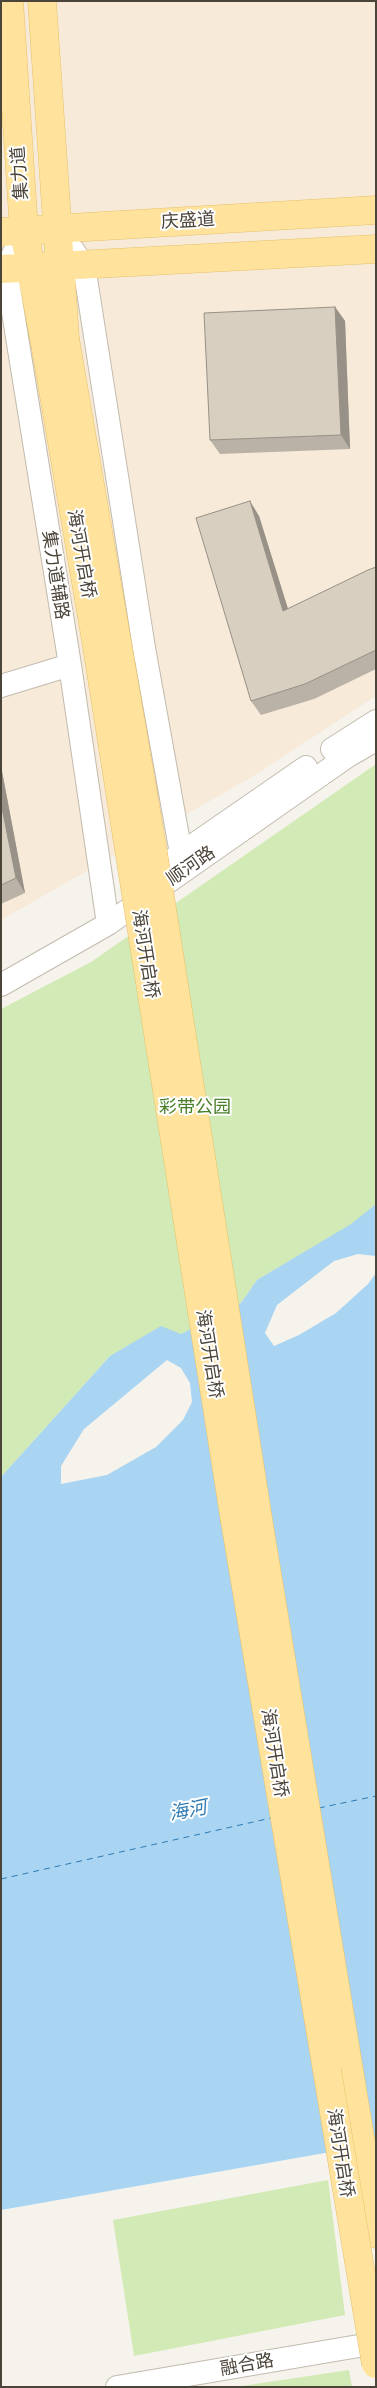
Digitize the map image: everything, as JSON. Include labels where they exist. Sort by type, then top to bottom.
[{"type":"main road","name":"集力道","points":[[9,1],[13,269],[55,341]]},
{"type":"main road","name":"集力道","points":[[42,1],[59,228],[72,267],[55,341]]},
{"type":"main road","name":"庆盛道","points":[[13,231],[376,210]]},
{"type":"main road","points":[[13,269],[376,249]]},
{"type":"main road","name":"海河开启桥","points":[[55,341],[152,846],[256,1509],[376,2234]]},
{"type":"main road","name":"海河开启桥","points":[[55,341],[96,640],[235,1521],[376,2364]]},
{"type":"street","points":[[72,267],[183,862]]},
{"type":"street","name":"集力道辅路","points":[[13,269],[108,915]]},
{"type":"street","points":[[1,686],[70,666]]},
{"type":"street","name":"顺河路","points":[[1,985],[108,915],[376,721]]},
{"type":"street","name":"顺河路","points":[[183,862],[376,740]]},
{"type":"street","name":"融合路","points":[[117,2387],[376,2342]]},
{"type":"shaded area","points":[[1,1],[376,1],[376,696],[252,777],[1,920]]},
{"type":"green space","name":"彩带公园","points":[[376,764],[376,1204],[352,1224],[257,1280],[241,1303],[181,1334],[110,1356],[1,1477],[1,1009],[91,962]]},
{"type":"green space","points":[[328,2180],[345,2315],[134,2356],[113,2220]]},
{"type":"green space","points":[[349,2370],[352,2387],[235,2387]]},
{"type":"water","name":"海河","points":[[376,1204],[376,1256],[358,1254],[334,1261],[277,1305],[265,1333],[274,1346],[299,1335],[336,1313],[368,1284],[376,1273],[376,2144],[1,2210],[1,1477],[110,1356],[161,1326],[181,1334],[241,1303],[257,1280],[351,1224]],"holes":[[[167,1360],[181,1368],[190,1383],[192,1402],[183,1420],[156,1447],[107,1475],[61,1484],[61,1466],[84,1429]]]},
{"type":"building","points":[[335,307],[341,435],[210,440],[204,313]]},
{"type":"building","points":[[250,501],[283,611],[376,567],[376,650],[305,684],[251,701],[196,518]]},
{"type":"building","points":[[1,803],[16,878],[1,885]]},
{"type":"ferry route","points":[[319,1808],[376,1796]]},
{"type":"ferry route","points":[[1,1879],[271,1818]]}]
